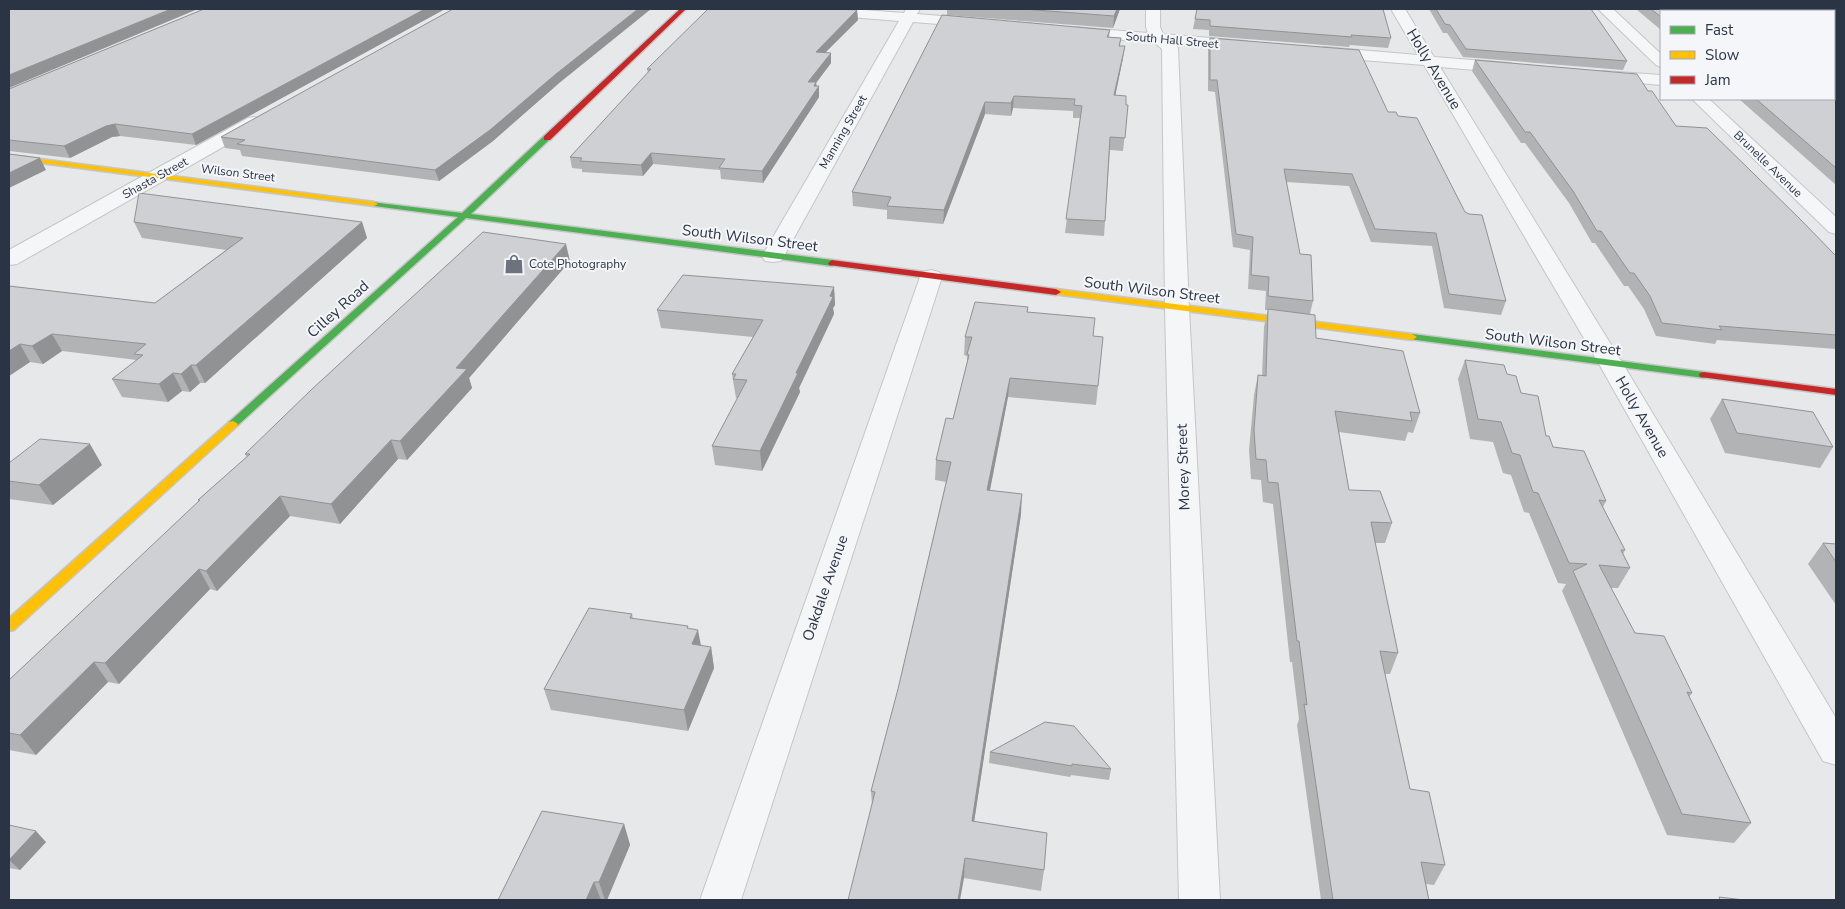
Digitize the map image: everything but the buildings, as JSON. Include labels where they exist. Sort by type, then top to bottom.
[{"type":"street","name":"Cilley Road","points":[[9,626],[464,216],[683,9]]},
{"type":"street","points":[[801,9],[911,13],[995,25]]},
{"type":"street","name":"Morey Street","points":[[1153,9],[1152,30],[1170,48],[1177,308],[1200,900]]},
{"type":"street","name":"Holly Avenue","points":[[1398,9],[1611,364],[1836,750]]},
{"type":"street","points":[[1605,9],[1660,61]]},
{"type":"street","name":"Manning Street","points":[[773,256],[911,13]]},
{"type":"street","name":"South Hall Street","points":[[1062,30],[1264,47]]},
{"type":"street","points":[[1312,51],[1526,69]]},
{"type":"street","points":[[1584,74],[1660,80]]},
{"type":"street","name":"Brunelle Avenue","points":[[1701,100],[1836,228]]},
{"type":"street","name":"Shasta Street","points":[[9,259],[272,112]]},
{"type":"street","name":"Wilson Street","points":[[9,157],[464,216]]},
{"type":"street","name":"South Wilson Street","points":[[464,216],[1836,392]]},
{"type":"street","name":"Oakdale Avenue","points":[[720,900],[931,277]]},
{"type":"traffic: fast","points":[[233,424],[464,216],[547,138]]},
{"type":"traffic: fast","points":[[374,204],[832,263]]},
{"type":"traffic: fast","points":[[1412,337],[1704,375]]},
{"type":"traffic: slow","points":[[9,157],[374,204]]},
{"type":"traffic: slow","points":[[1056,292],[1412,337]]},
{"type":"traffic: slow","points":[[9,626],[233,424]]},
{"type":"traffic: jam","points":[[547,138],[683,9]]},
{"type":"traffic: jam","points":[[832,263],[1056,292]]},
{"type":"traffic: jam","points":[[1704,375],[1836,392]]},
{"type":"place","name":"Cote Photography","points":[[514,264]]}]
